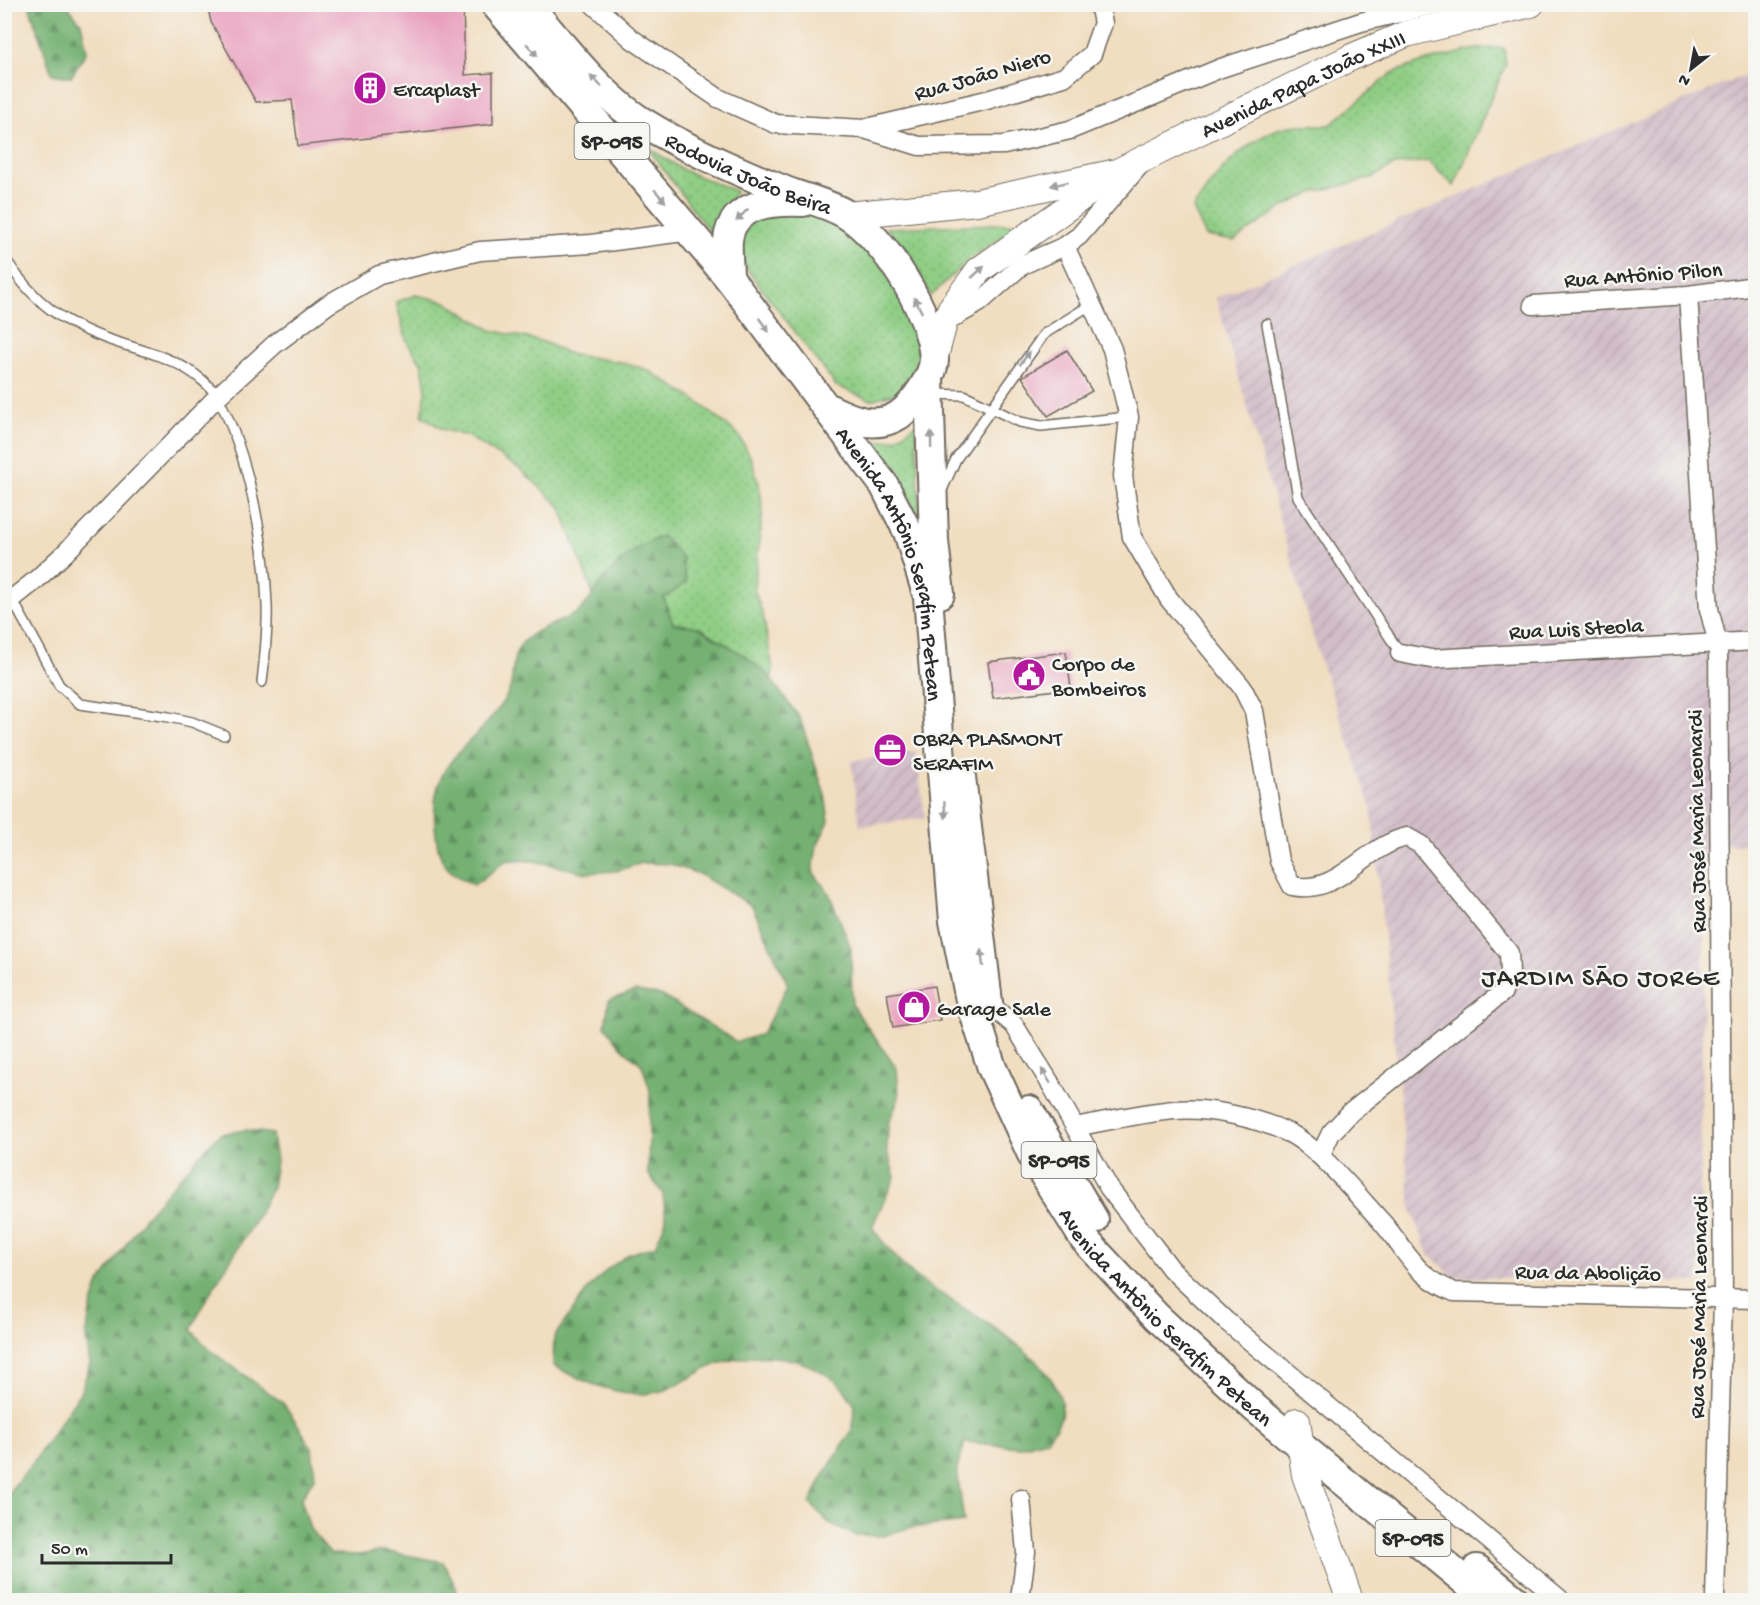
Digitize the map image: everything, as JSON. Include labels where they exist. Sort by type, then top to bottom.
[{"type":"main road","name":"SP-095","points":[[495,4],[508,23],[691,231],[729,278],[822,404]]},
{"type":"main road","name":"Rodovia João Beira","points":[[527,4],[597,82],[639,120],[714,161],[847,215],[898,267],[929,327],[934,541]]},
{"type":"main road","name":"Avenida Papa João XXIII","points":[[931,378],[944,323],[968,282],[979,270],[1117,172],[1352,57],[1406,34],[1531,4]]},
{"type":"main road","name":"Avenida Papa João XXIII","points":[[847,215],[976,202],[1117,172]]},
{"type":"main road","points":[[729,278],[728,238],[735,221],[751,207],[776,201],[817,203]]},
{"type":"main road","points":[[822,404],[857,422],[884,420],[899,414],[931,378]]},
{"type":"main road","name":"Avenida Antônio Serafim Petean","points":[[822,404],[884,484],[908,532],[928,597],[954,921],[970,1000],[997,1079],[1034,1159],[1084,1239],[1205,1364],[1298,1432],[1515,1600]]},
{"type":"main road","name":"Avenida Antônio Serafim Petean","points":[[934,541],[987,1002],[1028,1108],[1097,1223],[1153,1293],[1240,1373],[1338,1476],[1488,1600]]},
{"type":"main road","points":[[1298,1432],[1305,1475],[1350,1600]]},
{"type":"main road","points":[[1318,1510],[1324,1485],[1338,1476]]},
{"type":"street","points":[[593,4],[632,39],[718,99],[776,124],[864,129],[919,146],[1004,145],[1070,130],[1221,68],[1351,26],[1437,4]]},
{"type":"street","name":"Rua João Niero","points":[[864,129],[987,100],[1064,77],[1092,54],[1103,23],[1099,4]]},
{"type":"street","points":[[944,323],[980,303],[1022,265],[1065,246],[1079,236],[1144,160]]},
{"type":"street","points":[[8,600],[36,580],[105,514],[218,396],[275,344],[327,305],[379,275],[480,251],[591,244],[691,231]]},
{"type":"street","points":[[1065,246],[1112,349],[1130,417],[1123,476],[1132,537],[1168,599],[1242,687],[1254,711],[1279,861],[1292,886],[1306,890],[1330,884],[1385,843],[1407,837],[1421,845],[1509,953],[1510,974],[1503,992],[1351,1112],[1331,1133],[1320,1156],[1289,1133],[1233,1115],[1204,1110],[1174,1110],[1075,1127]]},
{"type":"street","name":"Rua Antônio Pilon","points":[[1533,304],[1688,295],[1755,286]]},
{"type":"street","name":"Rua José Maria Leonardi","points":[[1688,295],[1708,609],[1718,644],[1723,1298],[1715,1600]]},
{"type":"street","name":"Rua Luis Steola","points":[[1400,653],[1431,659],[1755,641]]},
{"type":"street","name":"Avenida Antônio Serafim Petean","points":[[987,1002],[1014,1025],[1109,1188],[1171,1269],[1226,1321],[1562,1600]]},
{"type":"street","name":"Rua da Abolição","points":[[1320,1156],[1390,1231],[1411,1263],[1432,1282],[1454,1292],[1755,1299]]},
{"type":"street","points":[[1020,1600],[1026,1552],[1021,1499]]},
{"type":"lane","points":[[4,257],[33,297],[55,313],[111,340],[170,360],[187,369],[218,396],[239,445],[258,527],[267,605],[262,682]]},
{"type":"lane","points":[[933,510],[956,459],[1044,334],[1092,304]]},
{"type":"lane","points":[[1267,324],[1298,497],[1400,653]]},
{"type":"lane","points":[[931,378],[964,395],[993,406],[1020,422],[1041,426],[1130,417]]},
{"type":"lane","points":[[8,600],[59,685],[80,704],[192,722],[224,735]]},
{"type":"shaded area","points":[[1755,71],[1756,845],[1705,844],[1699,1282],[1454,1277],[1429,1255],[1411,1208],[1371,806],[1320,660],[1216,298]]},
{"type":"shaded area","points":[[916,752],[925,818],[860,826],[851,761]]},
{"type":"green space","points":[[29,5],[67,5],[81,23],[87,51],[71,77],[52,74]]},
{"type":"green space","points":[[1480,48],[1504,48],[1506,64],[1454,186],[1428,161],[1395,165],[1369,179],[1312,193],[1285,206],[1234,241],[1206,236],[1193,209],[1208,186],[1226,165],[1247,147],[1271,132],[1285,127],[1330,125],[1392,73],[1423,62]]},
{"type":"green space","points":[[646,146],[683,170],[736,191],[709,231]]},
{"type":"green space","points":[[786,201],[854,231],[896,273],[917,323],[919,361],[900,392],[871,400],[836,386],[743,264],[743,232],[758,207]]},
{"type":"green space","points":[[1023,223],[969,259],[931,296],[913,259],[886,228]]},
{"type":"green space","points":[[416,295],[444,301],[491,330],[544,342],[569,354],[621,362],[648,370],[694,399],[738,434],[751,458],[759,484],[763,510],[754,589],[763,615],[773,670],[771,680],[745,656],[699,627],[673,624],[664,598],[686,583],[682,557],[593,594],[560,506],[519,468],[469,437],[442,429],[422,416],[426,390],[422,364],[407,342],[396,302]]},
{"type":"green space","points":[[916,424],[920,520],[895,472],[872,442],[896,439]]},
{"type":"green space","points":[[662,536],[682,557],[686,583],[664,598],[673,623],[698,627],[745,656],[767,674],[800,718],[825,795],[829,821],[817,846],[813,872],[829,893],[851,948],[852,1005],[897,1069],[899,1098],[888,1124],[887,1151],[895,1177],[872,1227],[891,1252],[913,1274],[1012,1340],[1033,1358],[1050,1377],[1060,1396],[1061,1416],[1047,1440],[1019,1447],[965,1442],[957,1469],[964,1522],[908,1528],[883,1536],[855,1535],[830,1524],[810,1503],[822,1478],[851,1432],[855,1406],[838,1383],[808,1365],[775,1357],[741,1358],[708,1368],[665,1390],[645,1394],[603,1388],[553,1365],[554,1337],[588,1289],[608,1269],[629,1254],[655,1246],[666,1221],[663,1194],[648,1173],[650,1090],[642,1065],[621,1047],[605,1026],[609,1000],[635,991],[661,995],[737,1042],[762,1034],[788,985],[752,906],[699,874],[670,864],[642,863],[616,871],[587,873],[534,861],[507,860],[474,885],[451,872],[442,860],[437,845],[434,809],[444,771],[454,757],[493,716],[506,697],[516,653],[520,646],[538,631],[579,611],[620,563],[634,551]]},
{"type":"green space","points":[[246,1130],[272,1134],[276,1161],[272,1187],[260,1212],[203,1305],[191,1330],[211,1351],[283,1403],[298,1425],[312,1449],[315,1476],[301,1499],[310,1529],[331,1554],[359,1555],[385,1551],[443,1562],[456,1587],[458,1600],[5,1600],[5,1497],[35,1460],[81,1391],[90,1364],[86,1338],[90,1312],[98,1285],[145,1217],[200,1154],[220,1134]]},
{"type":"building","name":"Ercaplast","points":[[207,4],[463,4],[465,75],[493,73],[493,124],[298,146],[292,100],[256,102],[211,22]]},
{"type":"building","points":[[1067,350],[1092,391],[1048,416],[1022,377]]},
{"type":"building","name":"Corpo de Bombeiros","points":[[1066,652],[1071,688],[993,698],[988,662]]},
{"type":"building","name":"Garage Sale","points":[[934,986],[940,1020],[893,1028],[887,994]]},
{"type":"place","name":"Ercaplast","points":[[370,88]]},
{"type":"place","name":"Corpo de Bombeiros","points":[[1029,675]]},
{"type":"place","name":"OBRA PLASMONT SERAFIM","points":[[890,750]]},
{"type":"place","name":"Garage Sale","points":[[914,1007]]},
{"type":"district","name":"JARDIM SÃO JORGE","points":[[1601,976]]}]
